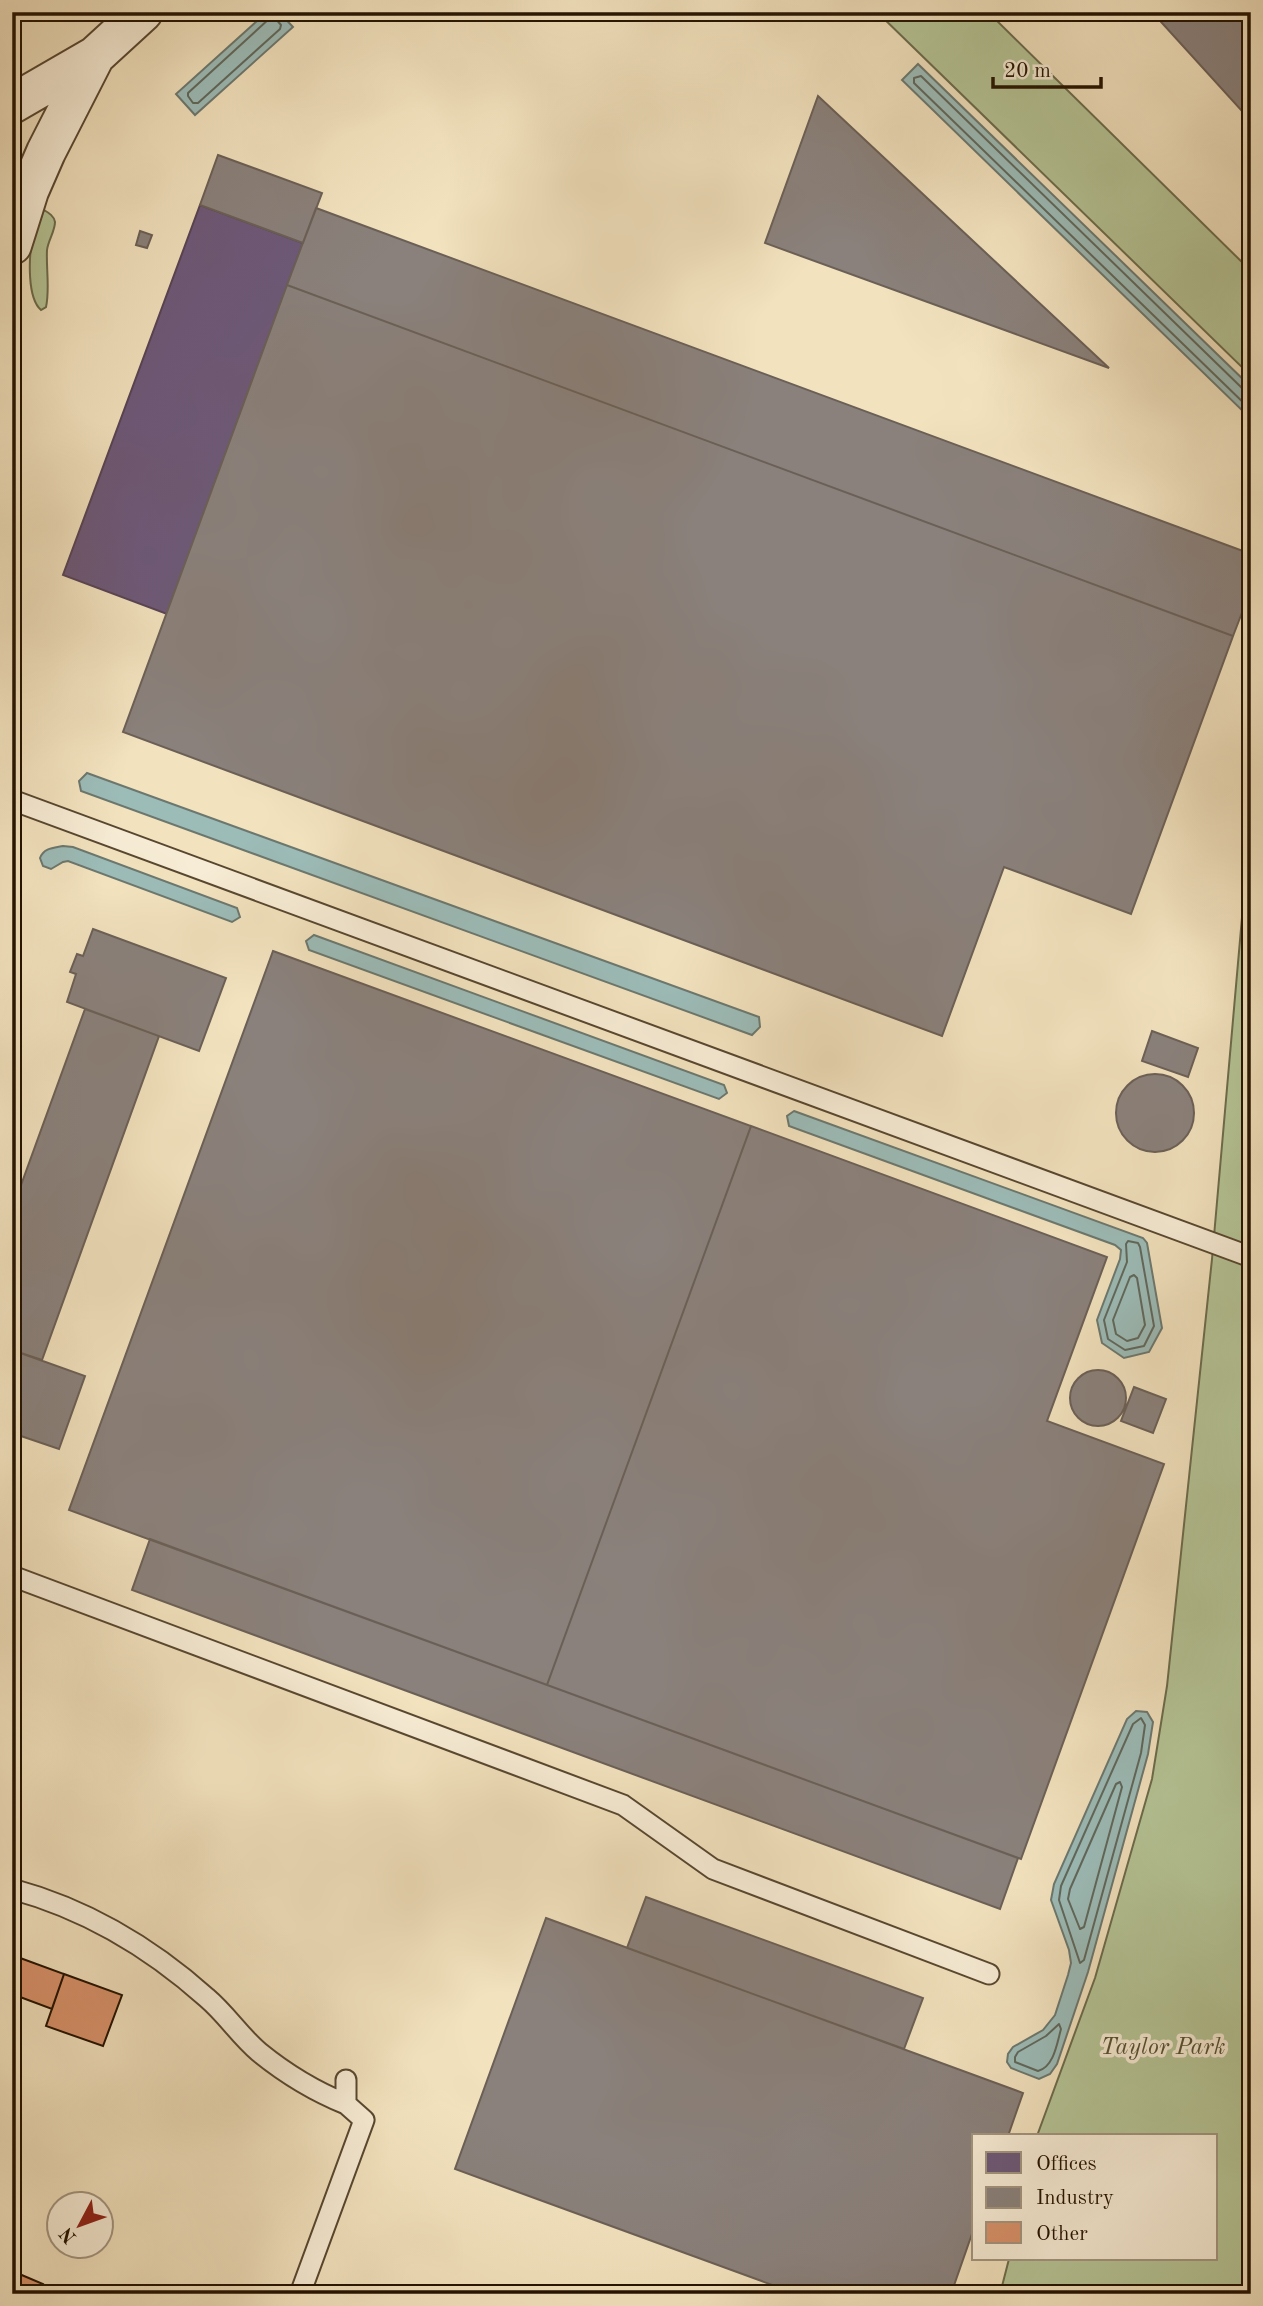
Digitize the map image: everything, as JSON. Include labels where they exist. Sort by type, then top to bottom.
[{"type":"street","points":[[12,104],[94,56],[143,12]]},
{"type":"street","points":[[12,244],[33,181],[94,56]]},
{"type":"lane","points":[[12,800],[1251,1257]]},
{"type":"lane","points":[[12,1576],[623,1805],[713,1869],[989,1974]]},
{"type":"lane","points":[[12,1889],[61,1905],[97,1921],[143,1947],[208,1998],[258,2052],[313,2090],[346,2104],[364,2120],[300,2294]]},
{"type":"lane","points":[[346,2080],[346,2104]]},
{"type":"green space","points":[[877,12],[988,12],[1251,271],[1251,376]]},
{"type":"green space","points":[[44,210],[55,222],[47,250],[46,307],[41,310],[33,297],[30,267],[34,233]]},
{"type":"green space","name":"Taylor Park","points":[[1251,815],[1251,2294],[1000,2294],[1009,2260],[1218,2260],[1218,2134],[1038,2134],[1095,1978],[1152,1779],[1167,1686],[1212,1259]]},
{"type":"water","points":[[267,12],[279,12],[293,27],[195,115],[176,94]]},
{"type":"water","points":[[918,64],[1251,387],[1251,419],[902,80]]},
{"type":"water","points":[[87,773],[759,1017],[760,1027],[752,1035],[81,791],[79,781]]},
{"type":"water","points":[[63,846],[73,847],[237,908],[240,917],[232,922],[68,861],[51,869],[43,866],[40,858],[44,852]]},
{"type":"water","points":[[314,935],[724,1085],[727,1093],[719,1099],[309,950],[306,941]]},
{"type":"water","points":[[794,1111],[1143,1238],[1147,1243],[1162,1328],[1149,1352],[1124,1358],[1102,1343],[1097,1320],[1120,1259],[1121,1250],[1115,1245],[789,1126],[787,1116]]},
{"type":"water","points":[[1136,1711],[1147,1712],[1153,1722],[1148,1754],[1088,1972],[1057,2064],[1050,2074],[1039,2079],[1011,2068],[1007,2062],[1008,2054],[1013,2047],[1043,2030],[1055,2015],[1071,1963],[1051,1900],[1054,1884],[1127,1719]]},
{"type":"building: Offices","points":[[200,205],[303,243],[167,614],[63,575]]},
{"type":"building: Industry","points":[[1152,12],[1251,12],[1251,121]]},
{"type":"building: Industry","points":[[818,96],[1109,368],[765,243]]},
{"type":"building: Industry","points":[[218,155],[322,193],[303,243],[200,205]]},
{"type":"building: Industry","points":[[316,208],[1251,554],[1251,589],[1233,636],[287,285]]},
{"type":"building: Industry","points":[[140,231],[152,235],[147,248],[136,245]]},
{"type":"building: Industry","points":[[287,285],[1233,636],[1131,914],[1004,867],[942,1036],[123,732]]},
{"type":"building: Industry","points":[[93,929],[226,978],[199,1051],[67,1002],[76,974],[70,972],[77,954],[83,956]]},
{"type":"building: Industry","points":[[273,951],[751,1126],[547,1685],[69,1510]]},
{"type":"building: Industry","points":[[85,1009],[159,1036],[42,1360],[12,1350],[12,1210]]},
{"type":"building: Industry","points":[[1152,1031],[1198,1048],[1188,1077],[1142,1061]]},
{"type":"building: Industry","points":[[1155,1074],[1170,1077],[1183,1085],[1191,1098],[1194,1113],[1191,1128],[1183,1141],[1170,1149],[1155,1152],[1140,1149],[1127,1141],[1119,1128],[1116,1113],[1119,1098],[1127,1085],[1140,1077]]},
{"type":"building: Industry","points":[[751,1126],[1107,1257],[1047,1421],[1164,1464],[1021,1859],[547,1685]]},
{"type":"building: Industry","points":[[12,1350],[85,1376],[59,1449],[12,1433]]},
{"type":"building: Industry","points":[[1092,1370],[1104,1370],[1114,1374],[1122,1382],[1126,1398],[1122,1414],[1114,1422],[1104,1426],[1092,1426],[1082,1422],[1074,1414],[1070,1404],[1070,1392],[1074,1382],[1082,1374]]},
{"type":"building: Industry","points":[[1134,1387],[1166,1399],[1153,1433],[1121,1421]]},
{"type":"building: Industry","points":[[150,1539],[1018,1858],[1000,1909],[132,1590]]},
{"type":"building: Industry","points":[[646,1897],[923,1998],[904,2049],[627,1948]]},
{"type":"building: Industry","points":[[546,1918],[1023,2093],[1009,2134],[972,2134],[972,2234],[951,2294],[797,2294],[455,2169]]},
{"type":"building: Other","points":[[12,1955],[64,1974],[52,2009],[12,1994]]},
{"type":"building: Other","points":[[64,1974],[122,1995],[103,2046],[46,2026]]},
{"type":"building: Other","points":[[17,2273],[43,2284],[39,2294],[12,2294]]}]
